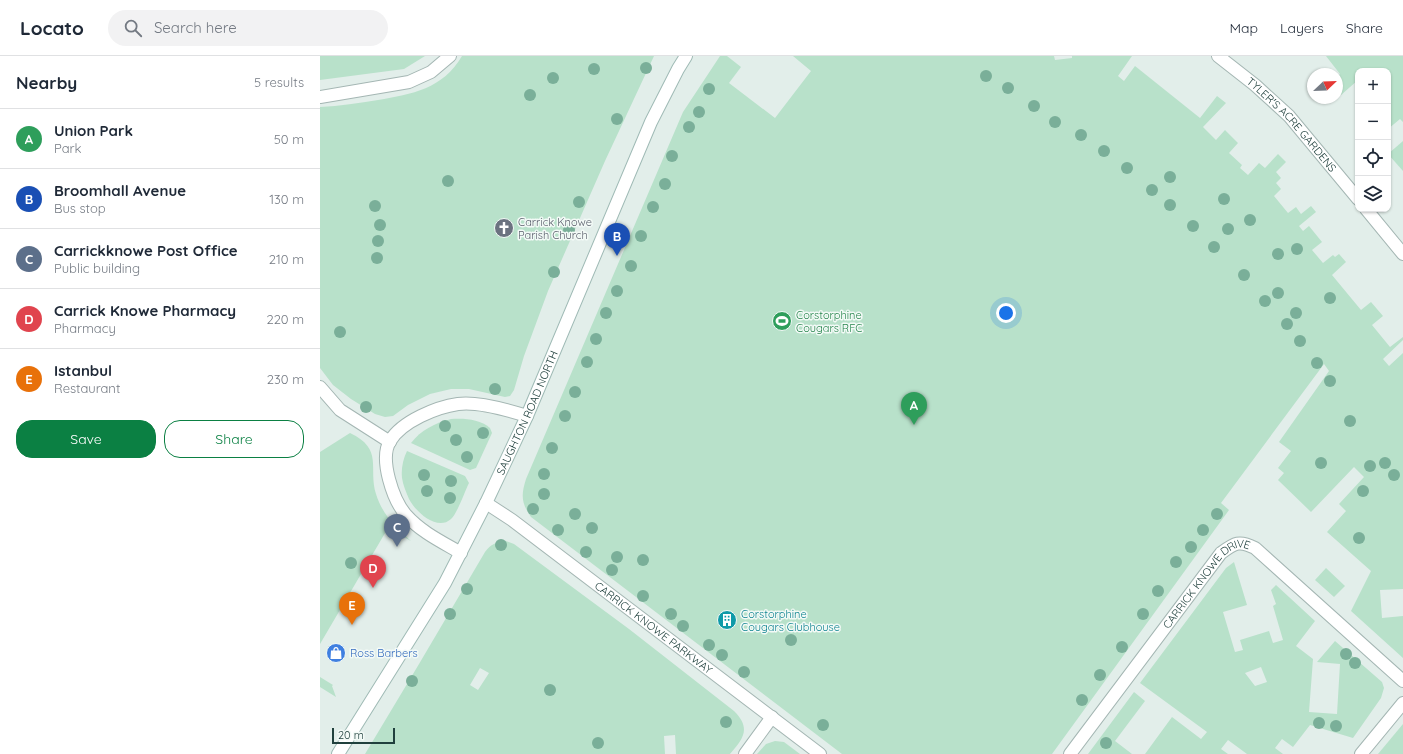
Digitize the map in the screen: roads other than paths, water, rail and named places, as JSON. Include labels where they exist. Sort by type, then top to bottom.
[{"type":"street","points":[[320,97],[409,82],[431,72],[450,56]]},
{"type":"street","name":"SAUGHTON ROAD NORTH","points":[[338,754],[445,583],[486,503],[527,416],[651,122],[686,56]]},
{"type":"street","name":"TYLER'S ACRE GARDENS","points":[[1218,56],[1255,85],[1289,116],[1355,196]]},
{"type":"street","points":[[1368,212],[1403,254]]},
{"type":"street","points":[[320,387],[340,410],[390,442]]},
{"type":"street","points":[[461,553],[422,530],[402,509],[395,498],[389,478],[387,458],[390,442],[405,426],[418,417],[433,410],[447,406],[469,403],[512,411],[527,416]]},
{"type":"street","name":"CARRICK KNOWE PARKWAY","points":[[486,503],[512,520],[820,754]]},
{"type":"street","name":"CARRICK KNOWE DRIVE","points":[[1070,754],[1221,553],[1233,544],[1244,542],[1255,548],[1403,681]]},
{"type":"street","points":[[1361,754],[1403,703]]},
{"type":"street","points":[[745,754],[772,717]]},
{"type":"place","name":"Carrick Knowe Parish Church","points":[[504,228]]},
{"type":"place","name":"Broomhall Avenue","points":[[617,256]]},
{"type":"place","name":"Corstorphine Cougars RFC","points":[[782,321]]},
{"type":"place","name":"Union Park","points":[[914,425]]},
{"type":"place","name":"Carrickknowe Post Office","points":[[397,547]]},
{"type":"place","name":"Carrick Knowe Pharmacy","points":[[373,588]]},
{"type":"place","name":"Corstorphine Cougars Clubhouse","points":[[727,620]]},
{"type":"place","name":"Istanbul","points":[[352,625]]},
{"type":"place","name":"Ross Barbers","points":[[336,653]]}]
